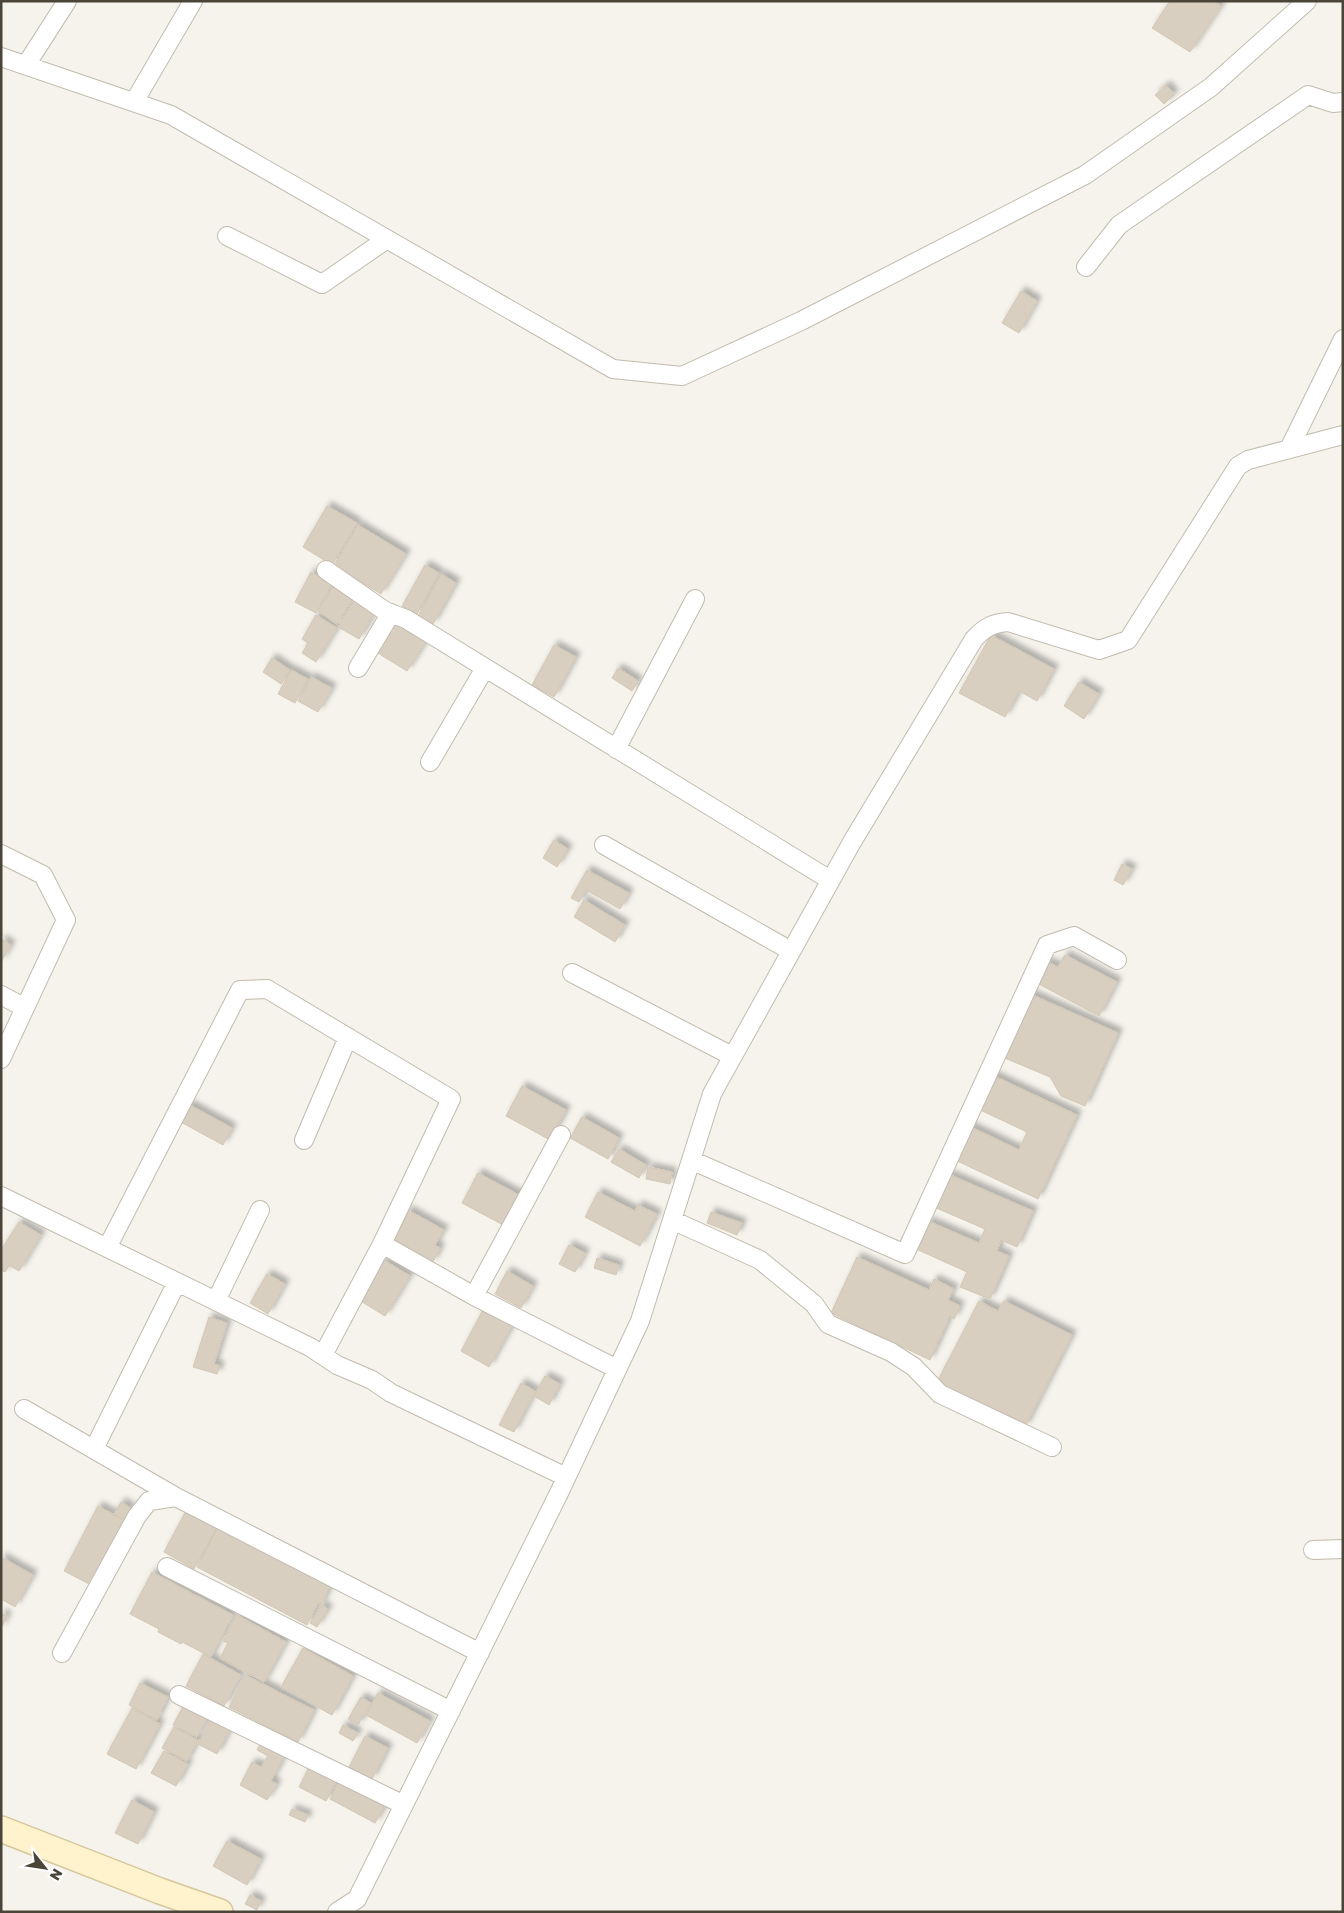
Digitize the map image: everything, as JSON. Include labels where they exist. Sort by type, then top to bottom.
[{"type":"street","points":[[26,65],[67,1]]},
{"type":"street","points":[[134,102],[193,1]]},
{"type":"street","points":[[1,56],[171,115],[613,369],[682,376],[800,322],[1085,174],[1211,87],[1307,1]]},
{"type":"street","points":[[1086,267],[1119,225],[1308,95],[1333,103],[1343,102]]},
{"type":"street","points":[[228,236],[322,284],[387,239]]},
{"type":"street","points":[[1289,449],[1343,339]]},
{"type":"street","points":[[337,1912],[354,1905],[480,1653],[640,1321],[712,1094],[830,880],[974,639],[984,628],[997,622],[1008,622],[1099,650],[1128,640],[1238,466],[1248,460],[1343,435]]},
{"type":"street","points":[[326,570],[391,613],[406,619],[830,880]]},
{"type":"street","points":[[616,749],[695,599]]},
{"type":"street","points":[[358,668],[391,613]]},
{"type":"street","points":[[430,762],[486,668]]},
{"type":"street","points":[[604,845],[791,951]]},
{"type":"street","points":[[1,854],[42,875],[66,920],[1,1059]]},
{"type":"street","points":[[691,1160],[905,1254],[1047,945],[1074,936],[1117,960]]},
{"type":"street","points":[[572,974],[732,1056]]},
{"type":"street","points":[[107,1248],[240,990],[267,989],[451,1099],[382,1244],[323,1355]]},
{"type":"street","points":[[1,995],[25,1008]]},
{"type":"street","points":[[304,1140],[348,1038]]},
{"type":"street","points":[[474,1296],[561,1135]]},
{"type":"street","points":[[1,1196],[323,1355],[337,1365],[372,1380],[391,1393],[566,1477]]},
{"type":"street","points":[[216,1302],[260,1210]]},
{"type":"street","points":[[672,1220],[760,1260],[814,1304],[828,1324],[891,1352],[914,1367],[940,1394],[1052,1447]]},
{"type":"street","points":[[382,1244],[474,1296],[617,1369]]},
{"type":"street","points":[[94,1449],[177,1282]]},
{"type":"street","points":[[24,1409],[176,1497],[480,1653]]},
{"type":"street","points":[[62,1653],[137,1516],[149,1501],[176,1497]]},
{"type":"street","points":[[1313,1550],[1343,1549]]},
{"type":"street","points":[[167,1567],[451,1711]]},
{"type":"street","points":[[179,1694],[404,1805]]},
{"type":"street","points":[[1,1829],[160,1891],[220,1912]]},
{"type":"building","points":[[1170,1],[1214,1],[1221,6],[1190,52],[1152,28]]},
{"type":"building","points":[[1166,85],[1174,94],[1164,104],[1155,95]]},
{"type":"building","points":[[1021,291],[1037,301],[1019,333],[1002,323]]},
{"type":"building","points":[[327,506],[357,523],[332,565],[303,547]]},
{"type":"building","points":[[358,525],[406,554],[381,594],[334,565]]},
{"type":"building","points":[[425,565],[439,573],[417,614],[402,606]]},
{"type":"building","points":[[311,572],[332,584],[316,613],[295,602]]},
{"type":"building","points":[[441,574],[456,583],[433,624],[418,616]]},
{"type":"building","points":[[334,585],[354,597],[337,624],[318,611]]},
{"type":"building","points":[[356,597],[376,610],[359,639],[338,627]]},
{"type":"building","points":[[316,615],[337,628],[316,662],[302,653],[308,643],[302,639]]},
{"type":"building","points":[[392,620],[426,641],[407,671],[373,650]]},
{"type":"building","points":[[991,635],[1054,669],[1037,701],[1019,691],[1005,717],[959,693]]},
{"type":"building","points":[[554,645],[576,657],[554,697],[532,685]]},
{"type":"building","points":[[272,658],[290,670],[281,684],[263,672]]},
{"type":"building","points":[[618,668],[638,681],[632,691],[612,678]]},
{"type":"building","points":[[291,670],[308,679],[295,703],[278,694]]},
{"type":"building","points":[[311,677],[332,688],[318,712],[298,701]]},
{"type":"building","points":[[1079,682],[1099,694],[1084,719],[1064,706]]},
{"type":"building","points":[[554,840],[568,849],[557,867],[543,858]]},
{"type":"building","points":[[1122,864],[1132,869],[1123,885],[1114,880]]},
{"type":"building","points":[[587,870],[629,893],[620,909],[586,890],[579,902],[571,898]]},
{"type":"building","points":[[584,900],[625,925],[615,942],[574,917]]},
{"type":"building","points":[[1,939],[11,945],[1,962]]},
{"type":"building","points":[[1065,955],[1117,982],[1099,1016],[1035,982],[1046,961],[1058,967]]},
{"type":"building","points":[[1028,993],[1118,1033],[1085,1106],[1061,1096],[1050,1077],[1000,1056]]},
{"type":"building","points":[[992,1075],[1077,1115],[1038,1199],[953,1159],[969,1126],[1019,1150],[1027,1132],[976,1108]]},
{"type":"building","points":[[522,1086],[566,1110],[550,1140],[506,1116]]},
{"type":"building","points":[[188,1104],[232,1128],[223,1145],[179,1121]]},
{"type":"building","points":[[582,1117],[619,1138],[608,1159],[570,1138]]},
{"type":"building","points":[[619,1149],[646,1165],[639,1178],[611,1162]]},
{"type":"building","points":[[648,1167],[672,1172],[670,1184],[646,1179]]},
{"type":"building","points":[[478,1173],[521,1196],[505,1226],[462,1203]]},
{"type":"building","points":[[948,1174],[1033,1211],[1017,1247],[1001,1240],[997,1251],[1009,1256],[990,1299],[960,1287],[967,1272],[916,1249],[928,1221],[979,1243],[985,1229],[934,1207]]},
{"type":"building","points":[[598,1192],[635,1211],[638,1205],[657,1214],[640,1246],[585,1217]]},
{"type":"building","points":[[408,1210],[444,1230],[435,1245],[440,1248],[433,1262],[392,1239]]},
{"type":"building","points":[[711,1212],[742,1223],[737,1235],[707,1223]]},
{"type":"building","points":[[19,1222],[41,1235],[19,1271],[9,1265],[5,1272],[1,1270],[1,1250]]},
{"type":"building","points":[[569,1245],[585,1253],[575,1272],[559,1264]]},
{"type":"building","points":[[857,1257],[929,1290],[934,1279],[954,1289],[948,1300],[960,1306],[954,1319],[950,1316],[930,1360],[831,1313]]},
{"type":"building","points":[[597,1258],[619,1265],[616,1275],[594,1268]]},
{"type":"building","points":[[384,1260],[410,1276],[385,1316],[359,1300]]},
{"type":"building","points":[[507,1271],[533,1286],[521,1308],[495,1294]]},
{"type":"building","points":[[267,1274],[285,1284],[268,1314],[250,1303]]},
{"type":"building","points":[[979,1301],[998,1311],[1004,1301],[1072,1335],[1025,1427],[937,1382]]},
{"type":"building","points":[[484,1308],[513,1324],[489,1367],[461,1351]]},
{"type":"building","points":[[209,1317],[227,1323],[214,1364],[220,1366],[217,1374],[193,1367]]},
{"type":"building","points":[[545,1376],[560,1384],[549,1405],[534,1396]]},
{"type":"building","points":[[521,1383],[535,1391],[514,1432],[499,1425]]},
{"type":"building","points":[[121,1502],[131,1508],[124,1520],[114,1514]]},
{"type":"building","points":[[98,1506],[127,1522],[93,1586],[64,1571]]},
{"type":"building","points":[[187,1509],[218,1526],[194,1569],[164,1552]]},
{"type":"building","points":[[219,1525],[331,1584],[321,1605],[318,1603],[307,1625],[197,1567]]},
{"type":"building","points":[[1,1557],[33,1575],[15,1607],[1,1599]]},
{"type":"building","points":[[152,1572],[233,1615],[211,1657],[158,1632],[159,1629],[130,1614]]},
{"type":"building","points":[[322,1605],[328,1609],[317,1627],[310,1623]]},
{"type":"building","points":[[1,1613],[7,1616],[1,1629]]},
{"type":"building","points":[[237,1615],[286,1642],[264,1682],[220,1658],[228,1643],[223,1641]]},
{"type":"building","points":[[303,1648],[353,1676],[332,1715],[281,1687]]},
{"type":"building","points":[[203,1654],[241,1675],[224,1706],[186,1686]]},
{"type":"building","points":[[245,1675],[314,1710],[298,1742],[229,1707]]},
{"type":"building","points":[[140,1683],[168,1697],[157,1720],[129,1705]]},
{"type":"building","points":[[378,1693],[430,1721],[417,1743],[366,1715]]},
{"type":"building","points":[[361,1697],[371,1703],[358,1725],[348,1719]]},
{"type":"building","points":[[185,1703],[209,1716],[197,1737],[173,1725]]},
{"type":"building","points":[[132,1708],[160,1724],[136,1769],[107,1754]]},
{"type":"building","points":[[211,1720],[230,1729],[217,1754],[198,1744]]},
{"type":"building","points":[[343,1725],[358,1733],[353,1741],[339,1733]]},
{"type":"building","points":[[174,1727],[198,1740],[187,1761],[162,1748]]},
{"type":"building","points":[[365,1736],[388,1748],[372,1779],[349,1767]]},
{"type":"building","points":[[260,1744],[284,1757],[271,1781],[277,1784],[267,1800],[240,1785],[252,1762],[261,1767],[268,1756],[257,1750]]},
{"type":"building","points":[[164,1751],[188,1764],[176,1786],[151,1773]]},
{"type":"building","points":[[309,1767],[337,1780],[326,1801],[299,1787]]},
{"type":"building","points":[[341,1779],[386,1803],[375,1823],[330,1799]]},
{"type":"building","points":[[132,1800],[154,1812],[138,1844],[115,1833]]},
{"type":"building","points":[[292,1809],[308,1815],[305,1822],[289,1815]]},
{"type":"building","points":[[227,1841],[261,1859],[247,1885],[213,1866]]},
{"type":"building","points":[[250,1895],[261,1901],[257,1910],[245,1904]]}]
